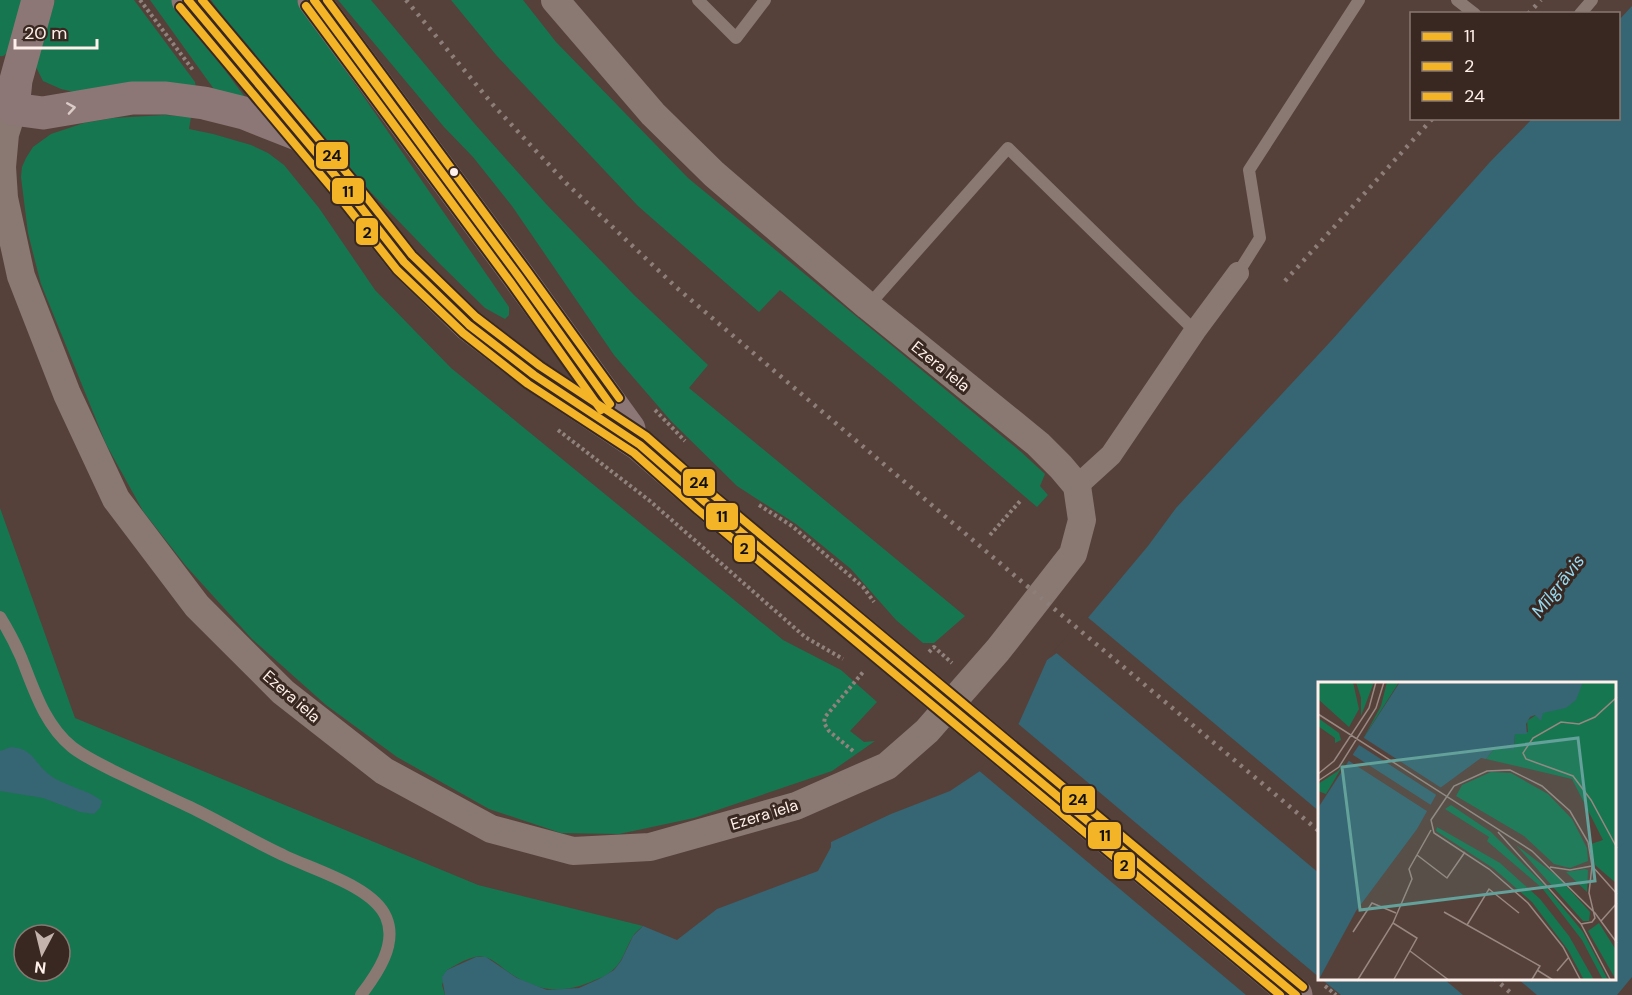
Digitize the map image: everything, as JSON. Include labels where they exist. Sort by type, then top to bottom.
[{"type":"main road","points":[[38,0],[16,80],[6,102],[43,113],[132,98],[166,98],[204,103],[244,113],[300,135]]},
{"type":"main road","points":[[188,0],[349,192],[404,262],[470,325],[534,375],[640,445],[714,509],[927,670],[1296,995]]},
{"type":"main road","points":[[314,0],[640,445]]},
{"type":"street","name":"Ezera iela","points":[[6,102],[2,167],[4,198],[21,276],[67,394],[116,499],[198,606],[283,692],[384,771],[491,829],[573,851],[650,847],[796,806],[887,766],[927,731],[998,650],[1073,554],[1082,520],[1077,486],[1038,444],[868,306],[714,174],[653,114],[555,0]]},
{"type":"street","points":[[1077,486],[1111,455],[1195,331],[1238,273]]},
{"type":"lane","points":[[698,0],[736,38],[765,0]]},
{"type":"lane","points":[[1238,273],[1260,238],[1249,170],[1359,0]]},
{"type":"lane","points":[[1457,0],[1472,12]]},
{"type":"lane","points":[[1582,12],[1592,0]]},
{"type":"lane","points":[[868,306],[1008,148],[1195,331]]},
{"type":"lane","points":[[0,617],[10,633],[44,712],[63,739],[74,748],[92,760],[272,850],[350,885],[376,901],[386,917],[390,935],[383,960],[361,995]]},
{"type":"path","points":[[140,0],[193,70]]},
{"type":"path","points":[[654,408],[693,448]]},
{"type":"path","points":[[990,535],[1021,500]]},
{"type":"path","points":[[753,501],[801,533],[862,587],[881,610]]},
{"type":"path","points":[[927,670],[928,653],[934,647],[941,653]]},
{"type":"path","points":[[825,717],[865,671]]},
{"type":"green space","points":[[0,0],[23,0],[8,51],[1,56],[0,56]]},
{"type":"green space","points":[[55,0],[134,0],[195,82],[196,88],[74,92],[43,81],[36,67]]},
{"type":"green space","points":[[150,0],[173,0],[247,100],[216,92]]},
{"type":"green space","points":[[211,0],[297,0],[509,307],[509,315],[505,319],[485,308],[359,180],[252,57]]},
{"type":"green space","points":[[338,0],[371,0],[474,123],[547,205],[634,295],[708,365],[689,388],[965,616],[934,643],[923,643],[896,620],[851,569],[796,524],[737,486],[671,421],[614,355],[512,206],[473,157],[444,127]]},
{"type":"green space","points":[[451,0],[523,0],[556,42],[688,178],[1020,451],[1045,474],[1040,486],[1048,495],[1037,507],[780,290],[759,312],[638,206],[497,56]]},
{"type":"green space","points":[[165,115],[191,117],[189,129],[251,145],[268,153],[284,165],[319,208],[375,290],[451,368],[783,640],[841,670],[877,702],[850,731],[864,742],[875,741],[832,771],[694,818],[619,834],[561,833],[489,809],[397,757],[326,705],[252,639],[186,566],[143,511],[106,444],[41,284],[28,233],[21,177],[22,167],[33,147],[51,134],[84,123],[113,118]]},
{"type":"green space","points":[[0,508],[75,718],[478,885],[643,926],[633,936],[621,961],[611,972],[585,984],[565,989],[536,986],[512,975],[497,963],[480,956],[465,960],[447,970],[442,985],[445,995],[0,995]]},
{"type":"water","name":"Mīlgrāvis","points":[[1632,6],[1632,977],[1617,995],[445,995],[442,977],[447,970],[476,957],[486,957],[517,978],[547,990],[579,988],[614,970],[633,936],[643,926],[677,940],[717,909],[818,871],[831,847],[831,842],[891,814],[950,791],[983,769],[1019,723],[1047,660],[1061,650],[1148,546],[1176,508],[1331,341],[1490,162],[1531,120],[1620,120],[1620,19]]},
{"type":"water","points":[[11,747],[19,748],[30,754],[45,771],[57,780],[102,801],[100,808],[94,814],[80,812],[43,798],[0,791],[0,751]]},
{"type":"pier","points":[[1085,615],[1318,810],[1318,872],[1054,651]]},
{"type":"pier","points":[[1016,722],[1318,976],[1318,980],[1322,980],[1341,995],[1246,995],[977,769],[981,767]]},
{"type":"pier","points":[[1445,980],[1519,980],[1537,995],[1463,995]]},
{"type":"railway","points":[[406,0],[494,106],[566,183],[677,288],[1318,830]]},
{"type":"railway","points":[[1530,12],[1541,0]]},
{"type":"railway","points":[[1285,281],[1431,120]]},
{"type":"railway","points":[[1496,980],[1513,995]]},
{"type":"transit line","name":"11","points":[[188,0],[349,192],[404,262],[469,325],[534,375],[640,445],[705,502],[1296,995]]},
{"type":"transit line","name":"24","points":[[202,0],[357,185],[412,255],[476,317],[540,366],[646,436],[712,494],[1303,987]]},
{"type":"transit line","name":"11","points":[[314,0],[610,404]]},
{"type":"transit line","name":"24","points":[[327,0],[619,398]]},
{"type":"transit line","name":"2","points":[[306,6],[511,283],[601,410]]},
{"type":"transit line","name":"2","points":[[180,7],[341,199],[397,270],[463,333],[528,384],[634,453],[698,510],[1280,995]]}]
